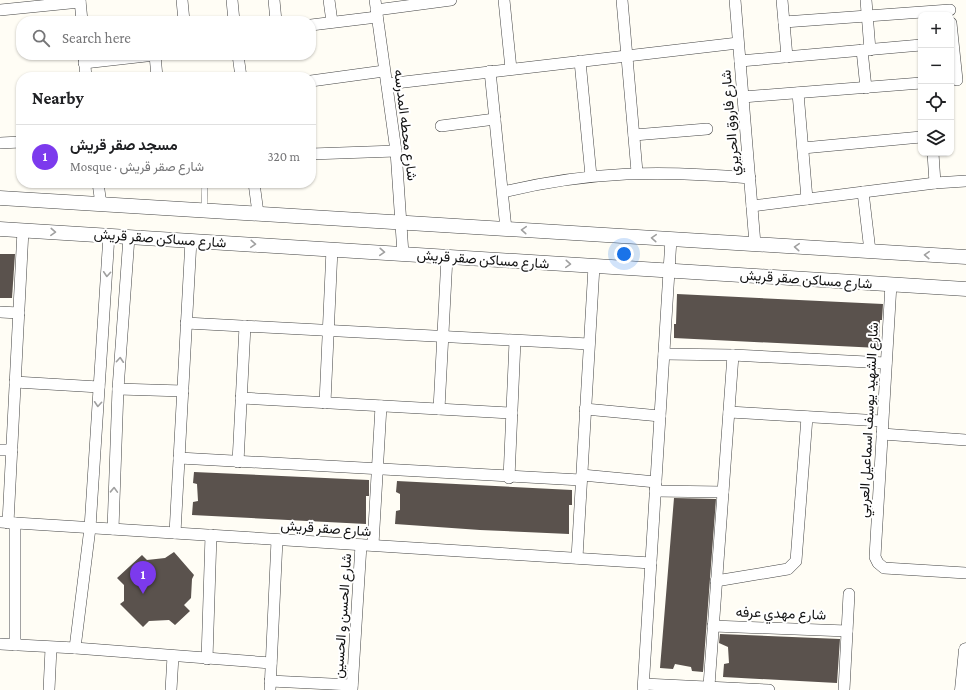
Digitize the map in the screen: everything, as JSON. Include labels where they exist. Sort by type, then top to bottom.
[{"type":"street","points":[[182,0],[184,16]]},
{"type":"street","points":[[232,0],[234,16]]},
{"type":"street","points":[[274,0],[276,16]]},
{"type":"street","points":[[329,0],[332,22]]},
{"type":"street","points":[[316,24],[332,22],[376,9],[451,0]]},
{"type":"street","points":[[504,0],[511,69]]},
{"type":"street","points":[[622,0],[637,172]]},
{"type":"street","name":"شارع فاروق الحريري","points":[[735,0],[755,244]]},
{"type":"street","points":[[782,0],[787,57]]},
{"type":"street","points":[[866,0],[866,88]]},
{"type":"street","points":[[0,10],[80,1],[82,16]]},
{"type":"street","points":[[784,22],[949,8]]},
{"type":"street","name":"شارع محطه المدرسه","points":[[376,9],[396,151],[403,254]]},
{"type":"street","points":[[387,84],[738,43]]},
{"type":"street","points":[[740,61],[918,45]]},
{"type":"street","points":[[953,48],[958,80]]},
{"type":"street","points":[[84,60],[85,72]]},
{"type":"street","points":[[155,60],[157,72]]},
{"type":"street","points":[[239,60],[240,72]]},
{"type":"street","points":[[580,61],[591,176]]},
{"type":"street","points":[[316,80],[384,71]]},
{"type":"street","points":[[490,71],[506,229]]},
{"type":"street","points":[[743,98],[918,83]]},
{"type":"street","points":[[798,93],[807,199]]},
{"type":"street","points":[[441,126],[495,119]]},
{"type":"street","points":[[634,135],[707,129]]},
{"type":"street","points":[[803,148],[918,137]]},
{"type":"street","points":[[0,143],[16,142]]},
{"type":"street","points":[[316,154],[396,151]]},
{"type":"street","points":[[933,156],[935,183]]},
{"type":"street","points":[[503,192],[532,185],[591,176],[637,172],[673,172],[750,178]]},
{"type":"street","points":[[752,206],[935,183],[966,181]]},
{"type":"street","points":[[99,188],[101,204]]},
{"type":"street","points":[[255,188],[258,213]]},
{"type":"street","points":[[863,192],[870,251]]},
{"type":"street","points":[[0,198],[966,257]]},
{"type":"street","name":"شارع مساكن صقر قريش","points":[[0,229],[966,289]]},
{"type":"street","points":[[15,645],[8,523],[23,230]]},
{"type":"street","points":[[75,648],[90,528],[109,235]]},
{"type":"street","points":[[113,529],[118,389],[129,236]]},
{"type":"street","points":[[671,239],[643,687],[709,686],[769,690]]},
{"type":"street","points":[[175,533],[191,240]]},
{"type":"street","points":[[325,403],[332,249]]},
{"type":"street","points":[[439,409],[447,257]]},
{"type":"street","points":[[576,558],[594,266]]},
{"type":"street","name":"شارع الشهيد يوسف اسماعيل العربي","points":[[891,284],[874,557],[878,564],[884,568],[966,573]]},
{"type":"street","points":[[0,312],[19,313]]},
{"type":"street","points":[[186,323],[589,344]]},
{"type":"street","points":[[238,462],[245,326]]},
{"type":"street","points":[[509,478],[515,341]]},
{"type":"street","points":[[664,354],[733,355],[886,362]]},
{"type":"street","points":[[709,686],[733,355]]},
{"type":"street","points":[[16,382],[99,387]]},
{"type":"street","points":[[118,389],[183,391]]},
{"type":"street","points":[[242,398],[512,413]]},
{"type":"street","points":[[373,546],[381,406]]},
{"type":"street","points":[[586,409],[660,416]]},
{"type":"street","points":[[729,412],[882,421]]},
{"type":"street","points":[[716,581],[788,569],[796,561],[807,417]]},
{"type":"street","points":[[882,434],[966,440]]},
{"type":"street","points":[[0,450],[12,450]]},
{"type":"street","points":[[179,458],[509,478],[581,478],[723,492]]},
{"type":"street","name":"شارع صقر قريش","points":[[8,523],[651,563]]},
{"type":"street","points":[[206,659],[211,535]]},
{"type":"street","points":[[277,540],[270,685],[352,688]]},
{"type":"street","name":"شارع الحسن و الحسين","points":[[352,688],[361,545]]},
{"type":"street","points":[[844,690],[849,594]]},
{"type":"street","name":"شارع مهدي عرفه","points":[[713,626],[847,631]]},
{"type":"street","points":[[0,644],[51,648],[75,648],[271,663]]},
{"type":"street","points":[[49,690],[51,648]]},
{"type":"street","points":[[962,690],[966,650]]},
{"type":"street","points":[[171,690],[172,656]]},
{"type":"lane","points":[[204,210],[205,188]]},
{"type":"building","points":[[0,254],[15,254],[12,298],[0,298]]},
{"type":"building","points":[[677,294],[883,304],[882,320],[880,320],[879,348],[674,338]]},
{"type":"building","points":[[194,472],[369,480],[369,496],[366,496],[366,524],[192,515],[193,502],[198,501],[197,484],[193,483]]},
{"type":"building","points":[[397,481],[572,490],[572,505],[569,505],[569,534],[395,524],[396,511],[400,510],[400,494],[396,492]]},
{"type":"building","points":[[674,498],[716,499],[703,672],[692,671],[691,667],[675,664],[673,669],[660,668]]},
{"type":"building","points":[[174,552],[194,575],[192,579],[191,598],[184,605],[190,611],[175,625],[169,620],[149,621],[143,627],[120,604],[124,601],[124,585],[117,578],[142,555],[147,560],[165,558]]},
{"type":"building","points":[[720,634],[840,639],[837,683],[723,677],[724,664],[729,663],[728,647],[719,643]]},
{"type":"place","name":"مسجد صقر قريش","points":[[143,594]]}]
